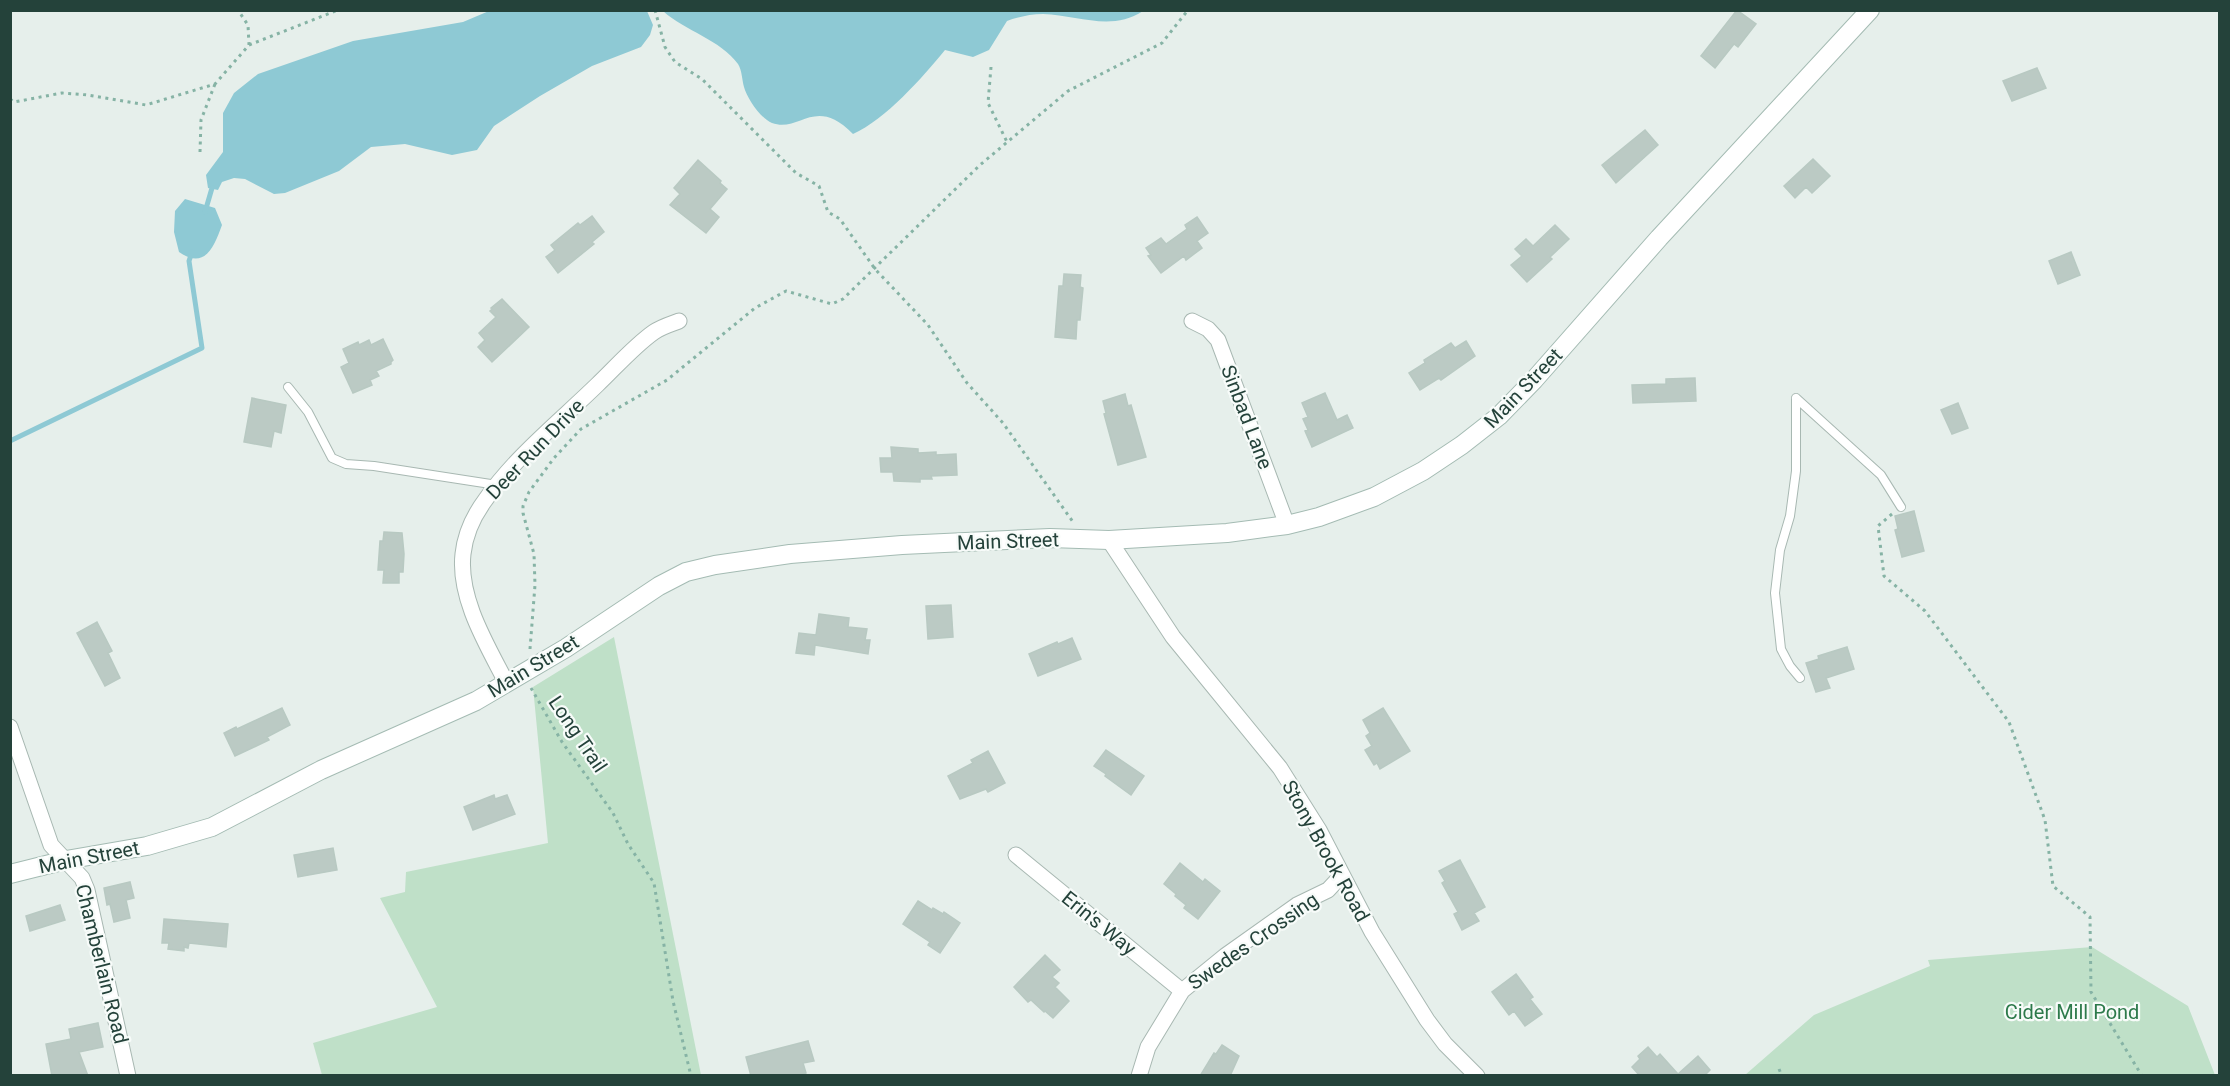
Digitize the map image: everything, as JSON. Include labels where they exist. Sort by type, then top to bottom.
[{"type":"main road","name":"Main Street","points":[[10,874],[66,860],[147,846],[212,827],[321,770],[476,701],[532,669],[659,586],[686,572],[715,565],[790,554],[902,545],[1050,538],[1109,540],[1227,533],[1287,525],[1319,517],[1374,497],[1423,471],[1462,445],[1499,416],[1659,238],[1870,10]]},
{"type":"street","name":"Deer Run Drive","points":[[506,682],[478,628],[464,575],[463,556],[466,538],[474,520],[484,501],[497,484],[545,435],[654,331],[679,321]]},
{"type":"street","name":"Sinbad Lane","points":[[1192,321],[1208,329],[1218,340],[1287,525]]},
{"type":"street","name":"Stony Brook Road","points":[[1109,540],[1173,637],[1280,768],[1319,830],[1372,932],[1427,1020],[1445,1044],[1477,1076]]},
{"type":"street","name":"Chamberlain Road","points":[[10,727],[51,845],[82,878],[87,890],[128,1076]]},
{"type":"street","name":"Erin's Way","points":[[1016,855],[1182,991]]},
{"type":"street","name":"Swedes Crossing","points":[[1139,1076],[1148,1047],[1182,991],[1225,956],[1297,905],[1328,890],[1342,875]]},
{"type":"lane","points":[[288,387],[308,412],[332,458],[346,464],[497,484]]},
{"type":"lane","points":[[1800,678],[1781,650],[1775,593],[1780,550],[1790,516],[1796,471],[1796,398],[1881,475],[1901,507]]},
{"type":"path","points":[[238,10],[248,25],[249,45]]},
{"type":"path","points":[[200,152],[201,120],[215,84],[249,45],[338,10]]},
{"type":"path","points":[[655,10],[665,47],[675,62],[702,79],[796,172],[819,186],[828,212],[840,219],[875,269],[928,325],[967,383],[1003,423],[1083,539]]},
{"type":"path","points":[[875,269],[980,165],[1068,91],[1162,43],[1188,10]]},
{"type":"path","points":[[991,67],[988,103],[1007,142]]},
{"type":"path","points":[[10,99],[14,102],[62,93],[146,105],[215,84]]},
{"type":"path","name":"Long Trail","points":[[691,1076],[673,1001],[654,883],[607,805],[562,742],[531,690],[530,647],[535,585],[534,555],[523,507],[529,492],[554,458],[581,429],[667,380],[755,308],[786,291],[832,304],[843,299],[875,269]]},
{"type":"path","points":[[1901,507],[1878,526],[1884,576],[1925,611],[2009,722],[2045,820],[2053,886],[2090,916],[2091,992],[2142,1076]]},
{"type":"path","points":[[1779,1069],[1782,1076]]},
{"type":"green space","points":[[614,637],[701,1075],[322,1075],[313,1043],[437,1007],[380,898],[405,892],[406,872],[548,843],[533,687]]},
{"type":"green space","name":"Cider Mill Pond","points":[[2092,947],[2188,1006],[2215,1075],[1745,1075],[1814,1015],[1930,966],[1928,960]]},
{"type":"water","points":[[489,11],[647,11],[653,25],[650,35],[641,47],[592,66],[540,96],[494,126],[477,150],[452,155],[405,144],[371,147],[339,171],[285,193],[274,194],[245,179],[234,178],[222,182],[218,190],[208,188],[206,175],[223,152],[223,113],[234,93],[258,74],[353,41],[463,22]]},
{"type":"water","points":[[663,11],[1143,11],[1131,17],[1107,21],[1043,14],[1007,21],[989,50],[973,57],[945,50],[915,85],[878,119],[853,134],[828,117],[818,116],[782,125],[767,120],[748,97],[739,66],[731,56]]},
{"type":"water","points":[[185,199],[215,208],[222,225],[212,248],[202,257],[188,257],[179,252],[174,232],[175,211]]},
{"type":"building","points":[[1737,10],[1756,24],[1738,47],[1734,44],[1715,68],[1701,56]]},
{"type":"building","points":[[2037,68],[2046,88],[2012,101],[2003,81]]},
{"type":"building","points":[[1645,130],[1658,145],[1616,183],[1602,165]]},
{"type":"building","points":[[1813,159],[1830,176],[1812,193],[1806,187],[1795,198],[1784,186]]},
{"type":"building","points":[[698,160],[727,189],[710,209],[719,217],[706,233],[670,205],[680,194],[674,188]]},
{"type":"building","points":[[592,216],[604,232],[592,242],[594,244],[558,273],[546,257],[555,250],[551,245],[578,223],[580,225]]},
{"type":"building","points":[[1197,217],[1208,233],[1197,241],[1202,248],[1186,260],[1184,256],[1161,273],[1148,256],[1151,255],[1146,248],[1161,238],[1166,244],[1187,229],[1185,225]]},
{"type":"building","points":[[1555,225],[1569,239],[1550,257],[1552,259],[1527,282],[1511,265],[1522,256],[1515,249],[1526,239],[1533,246]]},
{"type":"building","points":[[2071,252],[2080,275],[2058,284],[2049,261]]},
{"type":"building","points":[[1064,274],[1081,275],[1080,287],[1083,288],[1076,339],[1055,337],[1059,286],[1063,286]]},
{"type":"building","points":[[502,299],[529,327],[492,362],[478,347],[485,340],[479,333],[496,317],[490,311],[491,308]]},
{"type":"building","points":[[383,339],[393,360],[391,364],[376,371],[379,376],[370,380],[372,385],[353,393],[341,367],[349,363],[343,349],[358,342],[359,345],[369,340],[371,345]]},
{"type":"building","points":[[1466,341],[1475,356],[1441,380],[1439,378],[1420,390],[1409,373],[1425,363],[1424,360],[1451,343],[1455,348]]},
{"type":"building","points":[[1695,378],[1696,401],[1633,403],[1632,385],[1666,384],[1666,379]]},
{"type":"building","points":[[1325,393],[1337,420],[1347,415],[1353,428],[1312,447],[1305,431],[1308,430],[1303,419],[1308,417],[1302,403]]},
{"type":"building","points":[[1125,394],[1128,406],[1131,405],[1146,457],[1118,465],[1104,414],[1106,413],[1103,401]]},
{"type":"building","points":[[252,398],[286,405],[281,433],[274,431],[271,447],[244,442]]},
{"type":"building","points":[[1958,403],[1968,428],[1952,434],[1941,410]]},
{"type":"building","points":[[891,447],[918,449],[918,453],[936,452],[936,455],[956,454],[957,475],[931,476],[932,479],[920,479],[920,482],[894,481],[893,472],[881,472],[880,458],[892,458]]},
{"type":"building","points":[[1914,511],[1924,551],[1902,557],[1895,530],[1898,529],[1895,516]]},
{"type":"building","points":[[384,532],[402,533],[403,572],[399,572],[399,583],[383,583],[384,570],[378,570],[380,541],[383,541]]},
{"type":"building","points":[[951,605],[953,637],[928,639],[926,606]]},
{"type":"building","points":[[819,614],[849,618],[848,627],[867,629],[865,640],[870,640],[868,654],[815,645],[814,655],[796,653],[799,633],[816,635]]},
{"type":"building","points":[[97,622],[112,651],[108,653],[120,678],[105,686],[77,633]]},
{"type":"building","points":[[1072,638],[1081,659],[1038,676],[1029,654]]},
{"type":"building","points":[[1847,647],[1854,669],[1826,678],[1830,688],[1816,692],[1806,663],[1819,659],[1818,656]]},
{"type":"building","points":[[282,708],[290,725],[267,737],[269,740],[235,756],[224,733]]},
{"type":"building","points":[[1383,708],[1410,751],[1380,769],[1377,763],[1374,765],[1365,750],[1372,746],[1366,736],[1370,733],[1363,720]]},
{"type":"building","points":[[1106,750],[1144,776],[1131,795],[1094,766]]},
{"type":"building","points":[[988,751],[1005,783],[988,792],[986,789],[960,799],[948,776],[973,763],[971,760]]},
{"type":"building","points":[[494,795],[495,799],[507,795],[515,814],[473,830],[464,807]]},
{"type":"building","points":[[333,848],[337,870],[298,877],[294,855]]},
{"type":"building","points":[[1460,860],[1485,907],[1474,913],[1479,921],[1462,930],[1454,914],[1458,912],[1442,883],[1445,881],[1439,871]]},
{"type":"building","points":[[1180,863],[1203,882],[1205,879],[1220,891],[1198,919],[1184,908],[1186,905],[1164,884]]},
{"type":"building","points":[[130,882],[134,898],[126,900],[130,918],[114,922],[110,904],[107,905],[104,888]]},
{"type":"building","points":[[918,901],[932,910],[933,908],[943,914],[944,912],[960,923],[940,953],[928,945],[930,942],[903,924]]},
{"type":"building","points":[[60,905],[65,920],[30,931],[26,916]]},
{"type":"building","points":[[164,919],[228,924],[226,947],[189,943],[188,948],[184,947],[184,951],[168,949],[169,943],[162,943]]},
{"type":"building","points":[[1045,955],[1060,970],[1052,977],[1059,983],[1055,987],[1069,1001],[1053,1018],[1031,1000],[1028,1002],[1014,987]]},
{"type":"building","points":[[1516,974],[1533,997],[1530,999],[1542,1014],[1525,1026],[1514,1011],[1509,1015],[1492,992]]},
{"type":"building","points":[[98,1023],[103,1047],[79,1052],[88,1076],[52,1076],[46,1044],[71,1039],[69,1029]]},
{"type":"building","points":[[808,1041],[814,1061],[803,1063],[806,1073],[796,1076],[751,1076],[746,1057]]},
{"type":"building","points":[[1222,1045],[1239,1056],[1230,1076],[1200,1076],[1214,1053],[1216,1054]]},
{"type":"building","points":[[1648,1047],[1657,1057],[1660,1054],[1678,1074],[1698,1056],[1710,1070],[1704,1076],[1640,1076],[1632,1067],[1640,1059],[1638,1056]]},
{"type":"waterway","points":[[205,212],[212,188]]},
{"type":"waterway","points":[[10,441],[202,348],[189,261],[192,252]]}]
